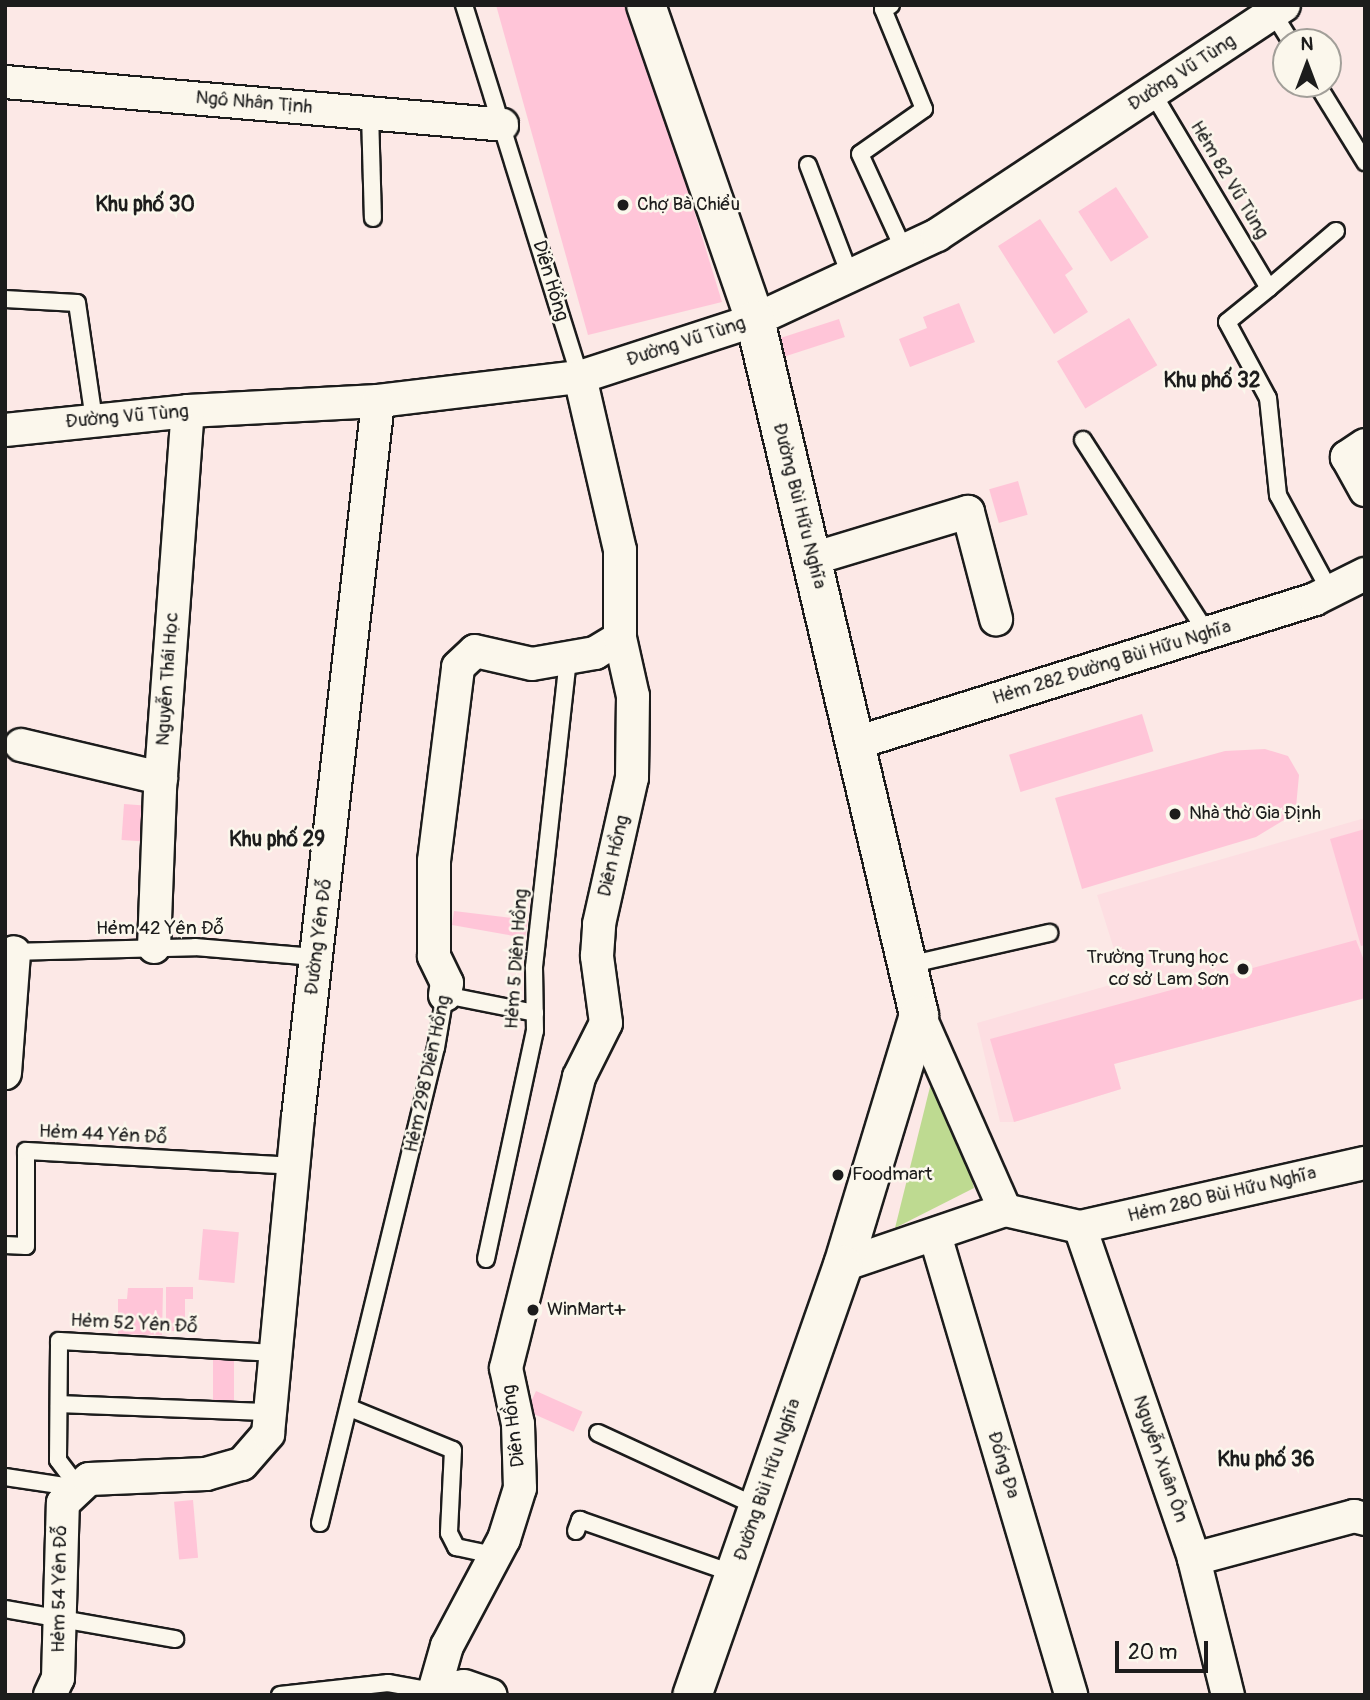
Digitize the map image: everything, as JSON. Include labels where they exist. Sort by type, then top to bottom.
[{"type":"street","name":"Đường Bùi Hữu Nghĩa","points":[[646,5],[755,320],[919,1015],[1005,1210]]},
{"type":"street","name":"Đường Vũ Tùng","points":[[5,430],[188,411],[379,401],[580,377],[755,320],[937,235],[1278,9]]},
{"type":"street","name":"Ngô Nhân Tịnh","points":[[5,82],[502,125]]},
{"type":"street","name":"Diên Hồng","points":[[433,1693],[447,1646],[495,1555],[520,1488],[518,1424],[506,1368],[579,1077],[606,1023],[597,956],[599,924],[632,778],[634,732],[629,664],[620,638],[620,550],[580,377]]},
{"type":"street","name":"Đường Yên Đỗ","points":[[79,1488],[89,1479],[206,1474],[242,1464],[268,1434],[315,957],[379,401]]},
{"type":"street","name":"Nguyễn Thái Học","points":[[154,947],[161,778],[188,411]]},
{"type":"street","points":[[1365,445],[1347,457],[1365,490]]},
{"type":"street","points":[[812,559],[968,512],[996,619]]},
{"type":"street","name":"Hẻm 282 Đường Bùi Hữu Nghĩa","points":[[856,743],[1207,633],[1330,591],[1365,574]]},
{"type":"street","name":"Hẻm 298 Diên Hồng","points":[[445,995],[447,983],[434,956],[434,861],[458,667],[475,651],[532,664],[595,653],[620,638]]},
{"type":"street","points":[[21,745],[161,778]]},
{"type":"street","points":[[5,1073],[9,952]]},
{"type":"street","name":"Đường Bùi Hữu Nghĩa","points":[[692,1695],[843,1265],[919,1015]]},
{"type":"street","name":"Hẻm 280 Bùi Hữu Nghĩa","points":[[1080,1227],[1365,1163]]},
{"type":"street","points":[[843,1265],[1005,1210],[1080,1227]]},
{"type":"street","name":"Nguyễn Xuân Ôn","points":[[1080,1227],[1194,1559],[1228,1695]]},
{"type":"street","name":"Đống Đa","points":[[934,1235],[1071,1695]]},
{"type":"street","name":"Hẻm 54 Yên Đỗ","points":[[51,1695],[58,1678],[63,1503],[79,1488]]},
{"type":"street","points":[[1194,1559],[1354,1517],[1365,1518]]},
{"type":"street","points":[[433,1693],[464,1686],[490,1695]]},
{"type":"lane","name":"Diên Hồng","points":[[464,5],[580,377]]},
{"type":"lane","points":[[891,5],[883,9],[924,109],[860,154],[904,250]]},
{"type":"lane","points":[[1278,9],[1285,28]]},
{"type":"lane","name":"Hẻm 82 Vũ Tùng","points":[[1152,92],[1269,288]]},
{"type":"lane","points":[[1326,98],[1365,162]]},
{"type":"lane","points":[[370,113],[373,218]]},
{"type":"lane","points":[[808,165],[850,275]]},
{"type":"lane","points":[[1330,591],[1278,495],[1268,398],[1227,322],[1336,231]]},
{"type":"lane","points":[[5,299],[77,303],[94,420]]},
{"type":"lane","points":[[1083,440],[1207,633]]},
{"type":"lane","name":"Hẻm 5 Diên Hồng","points":[[486,1259],[535,1031],[534,967],[568,658]]},
{"type":"lane","points":[[908,965],[1049,933]]},
{"type":"lane","name":"Hẻm 42 Yên Đỗ","points":[[9,952],[154,947],[315,957]]},
{"type":"lane","points":[[445,995],[535,1013]]},
{"type":"lane","name":"Hẻm 298 Diên Hồng","points":[[320,1523],[350,1408],[445,995]]},
{"type":"lane","name":"Hẻm 44 Yên Đỗ","points":[[5,1245],[26,1246],[26,1151],[293,1166]]},
{"type":"lane","name":"Hẻm 52 Yên Đỗ","points":[[79,1488],[58,1460],[59,1340],[276,1353]]},
{"type":"lane","points":[[59,1404],[270,1412]]},
{"type":"lane","points":[[350,1408],[453,1450],[449,1533],[456,1546],[495,1555]]},
{"type":"lane","points":[[598,1433],[758,1507]]},
{"type":"lane","points":[[5,1477],[79,1488]]},
{"type":"lane","points":[[576,1531],[580,1520],[735,1574]]},
{"type":"lane","points":[[5,1609],[175,1639]]},
{"type":"lane","points":[[280,1695],[388,1683],[433,1693]]},
{"type":"shaded area","name":"Trường Trung học cơ sở Lam Sơn","points":[[1365,818],[1365,998],[1114,1064],[1121,1089],[1014,1122],[1000,1122],[977,1023],[1124,981],[1097,895]]},
{"type":"green space","points":[[946,1083],[974,1188],[895,1228],[930,1087]]},
{"type":"building","name":"Chợ Bà Chiểu","points":[[496,5],[631,5],[722,302],[588,335]]},
{"type":"building","points":[[1116,187],[1149,237],[1111,262],[1078,212]]},
{"type":"building","points":[[1040,219],[1073,269],[1065,275],[1088,312],[1054,334],[998,246]]},
{"type":"building","points":[[959,303],[975,342],[910,367],[899,339],[927,328],[923,317]]},
{"type":"building","points":[[1129,318],[1157,365],[1085,408],[1057,361]]},
{"type":"building","points":[[839,319],[845,337],[780,358],[774,340]]},
{"type":"building","points":[[1018,481],[1028,515],[999,523],[989,489]]},
{"type":"building","points":[[1142,714],[1153,751],[1020,792],[1009,755]]},
{"type":"building","name":"Nhà thờ Gia Định","points":[[1265,749],[1288,756],[1299,775],[1296,807],[1284,820],[1256,837],[1082,889],[1055,798],[1225,751]]},
{"type":"building","points":[[124,804],[151,806],[148,842],[121,840]]},
{"type":"building","points":[[1365,829],[1365,945],[1361,946],[1330,839]]},
{"type":"building","points":[[454,911],[528,920],[525,938],[452,925]]},
{"type":"building","points":[[1356,940],[1365,963],[1365,998],[1114,1064],[1121,1089],[1014,1122],[990,1039]]},
{"type":"building","points":[[203,1229],[239,1232],[234,1283],[199,1280]]},
{"type":"building","points":[[166,1287],[193,1287],[193,1299],[185,1299],[185,1331],[166,1331]]},
{"type":"building","points":[[128,1288],[163,1288],[162,1335],[118,1334],[118,1299],[127,1299]]},
{"type":"building","points":[[213,1359],[234,1359],[234,1404],[213,1404]]},
{"type":"building","points":[[536,1391],[583,1412],[574,1432],[527,1411]]},
{"type":"building","points":[[193,1500],[198,1558],[179,1559],[174,1502]]},
{"type":"place","name":"Chợ Bà Chiểu","points":[[623,205]]},
{"type":"place","name":"Nhà thờ Gia Định","points":[[1175,814]]},
{"type":"place","name":"Trường Trung học cơ sở Lam Sơn","points":[[1243,969]]},
{"type":"place","name":"Foodmart","points":[[838,1175]]},
{"type":"place","name":"WinMart+","points":[[533,1310]]},
{"type":"district","name":"Khu phố 30","points":[[145,205]]},
{"type":"district","name":"Khu phố 32","points":[[1212,381]]},
{"type":"district","name":"Khu phố 29","points":[[277,840]]},
{"type":"district","name":"Khu phố 36","points":[[1266,1460]]}]
